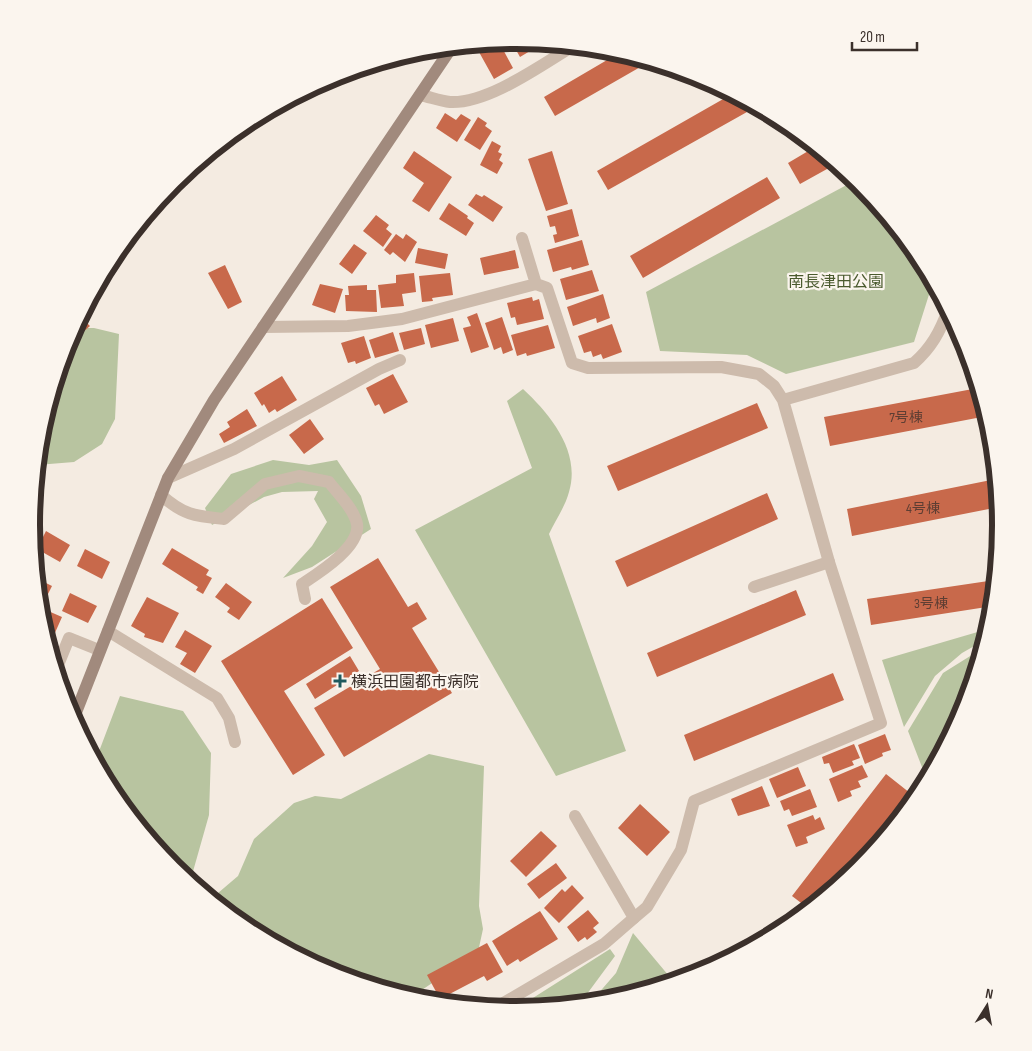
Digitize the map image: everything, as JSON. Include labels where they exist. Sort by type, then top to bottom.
[{"type":"street","points":[[420,95],[450,102],[471,99],[506,86],[562,52]]},
{"type":"street","points":[[77,710],[168,478],[214,400],[447,55]]},
{"type":"street","points":[[522,238],[536,284]]},
{"type":"street","points":[[263,327],[348,326],[402,319],[536,284],[547,288],[572,363],[588,368],[722,367],[759,374],[774,386],[784,400],[829,562],[882,723],[694,801],[681,850],[646,907],[604,944],[506,1001]]},
{"type":"street","points":[[784,400],[914,363],[929,350],[947,323]]},
{"type":"street","points":[[168,478],[234,449],[379,369],[400,360]]},
{"type":"street","points":[[161,495],[176,508],[191,516],[224,519],[265,484],[299,476],[329,482],[346,504],[357,524],[355,535],[344,552],[302,584],[305,599]]},
{"type":"street","points":[[754,587],[829,562]]},
{"type":"street","points":[[108,631],[217,698],[229,718],[235,742]]},
{"type":"street","points":[[60,661],[69,638],[99,650]]},
{"type":"street","points":[[576,816],[634,918]]},
{"type":"green space","name":"南長津田公園","points":[[848,184],[894,236],[912,261],[930,292],[914,342],[786,374],[747,355],[660,351],[646,292]]},
{"type":"green space","points":[[83,328],[94,328],[119,334],[115,419],[102,444],[74,462],[44,464],[56,402],[65,372]]},
{"type":"green space","points":[[523,389],[553,422],[561,435],[571,463],[572,477],[569,492],[549,534],[626,751],[556,776],[415,530],[532,468],[507,401]]},
{"type":"green space","points":[[273,460],[309,465],[337,460],[361,496],[371,529],[312,567],[283,578],[312,546],[327,522],[314,499],[318,491],[282,492],[264,497],[212,525],[205,508],[231,474]]},
{"type":"green space","points":[[980,631],[977,644],[962,653],[935,676],[904,727],[882,660]]},
{"type":"green space","points":[[975,653],[956,708],[924,771],[908,731],[943,673]]},
{"type":"green space","points":[[120,696],[183,711],[211,753],[209,815],[192,874],[179,862],[138,815],[120,790],[98,753]]},
{"type":"green space","points":[[429,754],[484,766],[479,906],[483,929],[478,952],[420,991],[363,976],[305,952],[278,938],[216,895],[238,876],[254,839],[294,803],[315,796],[341,799]]},
{"type":"green space","points":[[633,933],[669,976],[598,994],[616,973]]},
{"type":"green space","points":[[610,949],[615,956],[586,996],[528,1001]]},
{"type":"building","points":[[516,49],[529,50],[530,51],[520,57]]},
{"type":"building","points":[[503,50],[513,68],[494,79],[479,52]]},
{"type":"building","points":[[609,59],[641,67],[555,116],[544,97]]},
{"type":"building","points":[[725,98],[745,108],[747,112],[608,190],[597,171]]},
{"type":"building","points":[[445,113],[456,120],[461,114],[471,120],[457,142],[436,128]]},
{"type":"building","points":[[478,117],[487,123],[485,126],[492,131],[480,150],[464,140]]},
{"type":"building","points":[[492,141],[501,146],[498,152],[502,154],[499,160],[503,163],[497,174],[480,165]]},
{"type":"building","points":[[414,151],[452,177],[429,212],[412,201],[424,183],[403,168]]},
{"type":"building","points":[[552,151],[568,204],[546,211],[528,159]]},
{"type":"building","points":[[809,151],[830,168],[800,184],[788,163]]},
{"type":"building","points":[[767,177],[780,198],[643,278],[630,256]]},
{"type":"building","points":[[476,194],[482,197],[484,195],[503,207],[493,222],[468,205]]},
{"type":"building","points":[[449,203],[468,216],[467,218],[474,223],[466,236],[439,219]]},
{"type":"building","points":[[572,209],[579,236],[555,243],[553,235],[557,234],[555,226],[550,227],[547,216]]},
{"type":"building","points":[[376,215],[389,225],[386,229],[392,234],[383,247],[363,231]]},
{"type":"building","points":[[396,234],[403,239],[406,234],[417,242],[405,262],[393,252],[390,255],[384,250]]},
{"type":"building","points":[[582,240],[589,265],[572,270],[571,267],[553,272],[547,250]]},
{"type":"building","points":[[354,244],[367,253],[352,274],[339,264]]},
{"type":"building","points":[[418,248],[448,254],[445,269],[415,263]]},
{"type":"building","points":[[515,250],[519,268],[484,275],[480,258]]},
{"type":"building","points":[[225,265],[242,302],[228,309],[208,273]]},
{"type":"building","points":[[592,270],[599,291],[566,300],[560,279]]},
{"type":"building","points":[[414,273],[416,292],[402,294],[404,306],[381,308],[378,285],[396,283],[396,275]]},
{"type":"building","points":[[450,273],[453,295],[432,298],[433,301],[422,302],[419,276]]},
{"type":"building","points":[[320,284],[343,289],[335,313],[312,305]]},
{"type":"building","points":[[367,285],[367,290],[376,290],[377,312],[346,311],[345,295],[349,295],[348,286]]},
{"type":"building","points":[[603,294],[610,318],[597,323],[596,318],[573,326],[567,307]]},
{"type":"building","points":[[532,297],[533,301],[539,299],[544,319],[517,325],[515,317],[511,318],[507,303]]},
{"type":"building","points":[[477,313],[489,347],[471,353],[463,328],[471,326],[467,317]]},
{"type":"building","points":[[502,317],[513,350],[503,354],[501,347],[494,350],[485,323]]},
{"type":"building","points":[[453,318],[459,341],[431,348],[425,325]]},
{"type":"building","points":[[86,322],[90,326],[80,335]]},
{"type":"building","points":[[612,324],[622,352],[603,359],[601,354],[593,357],[591,351],[584,353],[578,336]]},
{"type":"building","points":[[548,325],[555,348],[527,356],[526,353],[517,356],[511,335]]},
{"type":"building","points":[[421,328],[425,344],[404,350],[399,333]]},
{"type":"building","points":[[393,332],[399,351],[375,358],[369,340]]},
{"type":"building","points":[[364,336],[371,358],[356,364],[355,361],[348,363],[341,343]]},
{"type":"building","points":[[393,374],[408,402],[384,414],[379,404],[375,406],[366,388]]},
{"type":"building","points":[[282,376],[297,400],[277,412],[275,409],[269,413],[254,393]]},
{"type":"building","points":[[972,389],[979,417],[830,446],[824,417]]},
{"type":"building","points":[[757,403],[768,428],[618,491],[607,466]]},
{"type":"building","points":[[247,409],[257,426],[224,443],[219,434],[230,427],[227,422]]},
{"type":"building","points":[[310,419],[324,439],[304,454],[289,435]]},
{"type":"building","points":[[990,480],[991,508],[852,536],[847,509]]},
{"type":"building","points":[[767,493],[778,519],[627,587],[615,561]]},
{"type":"building","points":[[46,531],[70,545],[60,562],[41,551],[41,542]]},
{"type":"building","points":[[172,548],[209,570],[206,575],[212,578],[203,594],[196,590],[198,587],[162,564]]},
{"type":"building","points":[[85,549],[110,562],[102,579],[77,566]]},
{"type":"building","points":[[378,558],[408,607],[417,602],[427,619],[412,628],[452,693],[344,757],[314,708],[380,669],[330,587]]},
{"type":"building","points":[[989,581],[985,607],[871,625],[867,599]]},
{"type":"building","points":[[43,582],[52,586],[46,598]]},
{"type":"building","points":[[226,583],[252,602],[239,620],[227,612],[230,608],[215,597]]},
{"type":"building","points":[[796,590],[806,615],[657,677],[647,653]]},
{"type":"building","points":[[70,593],[97,606],[88,623],[62,611]]},
{"type":"building","points":[[147,597],[179,613],[163,643],[144,637],[145,634],[131,626]]},
{"type":"building","points":[[322,598],[353,648],[284,691],[325,755],[293,775],[221,661]]},
{"type":"building","points":[[48,611],[62,617],[53,634]]},
{"type":"building","points":[[185,630],[212,646],[195,673],[180,664],[187,653],[175,647]]},
{"type":"building","points":[[350,656],[359,671],[315,699],[306,684]]},
{"type":"building","points":[[833,673],[844,700],[694,761],[684,735]]},
{"type":"building","points":[[885,734],[891,750],[882,753],[883,756],[865,764],[858,745]]},
{"type":"building","points":[[854,744],[860,758],[852,761],[854,765],[833,773],[829,763],[824,764],[822,757]]},
{"type":"building","points":[[862,765],[868,777],[858,781],[861,787],[850,791],[852,796],[838,802],[829,779]]},
{"type":"building","points":[[798,767],[806,786],[777,798],[769,779]]},
{"type":"building","points":[[886,774],[910,793],[874,839],[830,883],[803,905],[792,896]]},
{"type":"building","points":[[762,786],[770,806],[738,816],[731,799]]},
{"type":"building","points":[[810,789],[817,807],[792,816],[789,809],[784,811],[780,801]]},
{"type":"building","points":[[640,804],[670,832],[647,856],[618,828]]},
{"type":"building","points":[[813,815],[815,820],[820,817],[825,829],[806,837],[808,843],[796,847],[787,825]]},
{"type":"building","points":[[541,831],[557,846],[526,877],[510,861]]},
{"type":"building","points":[[556,863],[567,878],[539,899],[527,884]]},
{"type":"building","points":[[572,885],[584,898],[559,923],[544,908],[562,889],[565,892]]},
{"type":"building","points":[[588,910],[599,923],[593,928],[597,932],[587,940],[585,937],[578,942],[567,927]]},
{"type":"building","points":[[540,911],[558,939],[520,962],[518,959],[507,966],[492,941]]},
{"type":"building","points":[[487,943],[503,972],[487,981],[484,976],[446,996],[437,994],[427,975]]},
{"type":"place","name":"横浜田園都市病院","points":[[340,681]]}]
